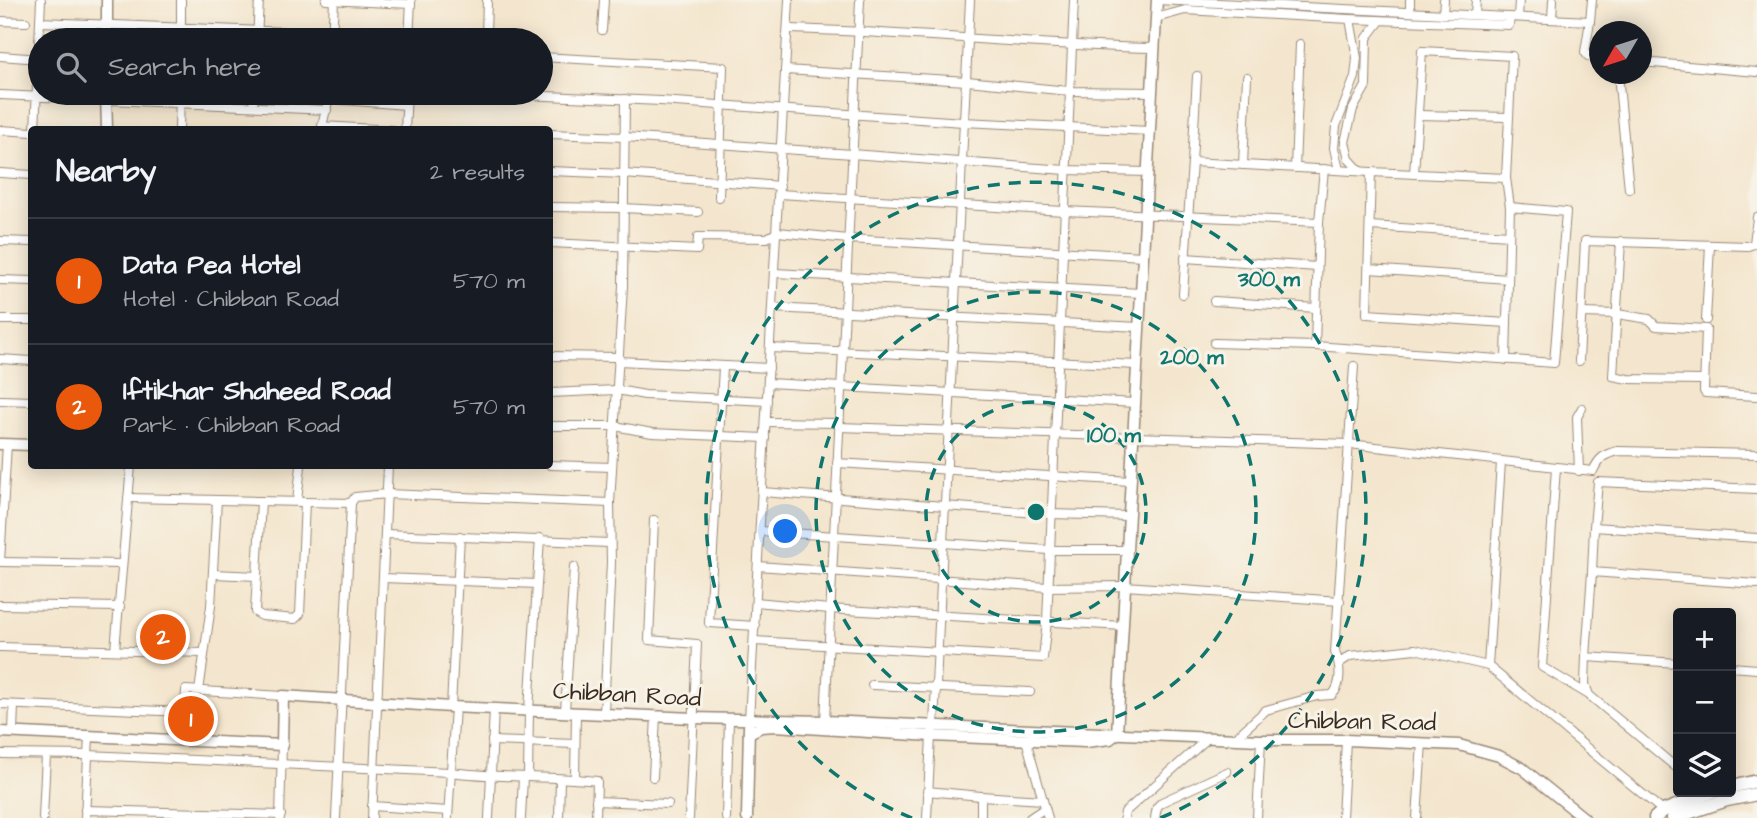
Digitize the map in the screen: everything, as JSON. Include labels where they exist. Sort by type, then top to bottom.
[{"type":"main road","points":[[1736,786],[1757,781]]},
{"type":"main road","points":[[1736,794],[1757,794]]},
{"type":"main road","points":[[1664,816],[1708,797]]},
{"type":"street","points":[[40,28],[41,0]]},
{"type":"street","points":[[107,0],[107,25]]},
{"type":"street","points":[[181,0],[181,28]]},
{"type":"street","points":[[257,28],[259,0]]},
{"type":"street","points":[[326,0],[412,2],[411,28]]},
{"type":"street","points":[[332,28],[334,0]]},
{"type":"street","points":[[486,28],[487,0]]},
{"type":"street","points":[[602,30],[604,0]]},
{"type":"street","points":[[747,818],[749,733],[789,0]]},
{"type":"street","points":[[825,720],[860,0]]},
{"type":"street","points":[[927,818],[940,614],[970,0]]},
{"type":"street","points":[[754,641],[1043,658],[1047,621],[1074,0]]},
{"type":"street","points":[[1370,0],[1370,10]]},
{"type":"street","points":[[1410,0],[1410,12]]},
{"type":"street","points":[[1443,13],[1444,0]]},
{"type":"street","points":[[1475,15],[1476,0]]},
{"type":"street","points":[[1156,1],[1185,10],[1509,25],[1519,0]]},
{"type":"street","points":[[1552,19],[1553,0]]},
{"type":"street","points":[[1156,1],[1334,4],[1370,10],[1590,21],[1592,0]]},
{"type":"street","points":[[1117,734],[1156,1]]},
{"type":"street","points":[[1156,18],[1185,10]]},
{"type":"street","points":[[1339,170],[1334,148],[1336,126],[1355,77],[1357,58],[1350,19]]},
{"type":"street","points":[[0,21],[26,22]]},
{"type":"street","points":[[1360,171],[1349,159],[1345,142],[1353,109],[1366,86],[1367,38],[1380,21]]},
{"type":"street","points":[[40,22],[162,28]]},
{"type":"street","points":[[1589,27],[1585,52],[1589,56]]},
{"type":"street","points":[[789,29],[859,31],[1071,46],[1153,48]]},
{"type":"street","points":[[1295,168],[1300,44]]},
{"type":"street","points":[[1414,174],[1422,51],[1512,56],[1506,178],[1510,207],[1506,360]]},
{"type":"street","points":[[0,56],[28,58]]},
{"type":"street","points":[[553,58],[723,67],[719,197]]},
{"type":"street","points":[[1652,63],[1757,72]]},
{"type":"street","points":[[785,70],[967,81],[1069,91],[1152,92]]},
{"type":"street","points":[[1183,294],[1196,76]]},
{"type":"street","points":[[1243,165],[1247,77]]},
{"type":"street","points":[[1619,84],[1629,189]]},
{"type":"street","points":[[0,95],[28,96]]},
{"type":"street","points":[[553,96],[1150,131]]},
{"type":"street","points":[[604,713],[611,562],[610,503],[623,248],[625,99]]},
{"type":"street","points":[[34,126],[37,105]]},
{"type":"street","points":[[106,105],[107,126]]},
{"type":"street","points":[[179,126],[180,105]]},
{"type":"street","points":[[216,105],[327,110]]},
{"type":"street","points":[[328,105],[323,125],[337,126]]},
{"type":"street","points":[[405,126],[406,105]]},
{"type":"street","points":[[1418,114],[1509,117]]},
{"type":"street","points":[[0,130],[28,131]]},
{"type":"street","points":[[553,134],[719,143],[781,150],[1066,170],[1148,172]]},
{"type":"street","points":[[1192,162],[1506,178]]},
{"type":"street","points":[[1315,346],[1319,222],[1324,169]]},
{"type":"street","points":[[553,171],[719,181],[850,198],[1319,222]]},
{"type":"street","points":[[1371,172],[1367,314],[1507,323]]},
{"type":"street","points":[[0,173],[28,175]]},
{"type":"street","points":[[553,207],[698,212]]},
{"type":"street","points":[[1214,343],[1315,346],[1554,363],[1566,212],[1510,207]]},
{"type":"street","points":[[1579,361],[1585,241],[1754,244],[1757,217]]},
{"type":"street","points":[[1370,226],[1509,235]]},
{"type":"street","points":[[553,243],[697,250],[698,237],[767,238],[778,232],[848,239],[1143,256]]},
{"type":"street","points":[[0,241],[28,242]]},
{"type":"street","points":[[1621,242],[1613,376],[1628,379],[1703,380]]},
{"type":"street","points":[[1706,320],[1710,244]]},
{"type":"street","points":[[1185,258],[1317,267]]},
{"type":"street","points":[[1369,269],[1508,279]]},
{"type":"street","points":[[775,273],[1141,293]]},
{"type":"street","points":[[0,280],[28,281]]},
{"type":"street","points":[[1214,300],[1316,308]]},
{"type":"street","points":[[773,307],[1139,327]]},
{"type":"street","points":[[1582,313],[1617,314],[1649,319],[1656,326],[1706,329],[1703,380],[1706,393],[1757,396]]},
{"type":"street","points":[[0,320],[28,320]]},
{"type":"street","points":[[770,348],[1137,365]]},
{"type":"street","points":[[553,356],[769,368]]},
{"type":"street","points":[[0,359],[28,360]]},
{"type":"street","points":[[1234,739],[1266,710],[1335,693],[1338,686],[1341,662],[1335,652],[1354,366]]},
{"type":"street","points":[[723,367],[709,624],[755,626]]},
{"type":"street","points":[[768,383],[1135,403]]},
{"type":"street","points":[[553,393],[617,390],[645,395],[767,401]]},
{"type":"street","points":[[0,400],[28,401]]},
{"type":"street","points":[[1579,471],[1577,417],[1582,408]]},
{"type":"street","points":[[766,422],[1133,438],[1349,444],[1593,471]]},
{"type":"street","points":[[553,426],[615,426],[652,433],[765,438]]},
{"type":"street","points":[[28,445],[4,444],[0,562],[122,564]]},
{"type":"street","points":[[1593,471],[1599,459],[1618,451],[1757,454]]},
{"type":"street","points":[[1488,666],[1501,462]]},
{"type":"street","points":[[837,463],[1131,481]]},
{"type":"street","points":[[553,465],[612,467]]},
{"type":"street","points":[[1556,468],[1542,667],[1590,695],[1673,765]]},
{"type":"street","points":[[115,650],[131,469]]},
{"type":"street","points":[[261,501],[256,611],[258,615],[295,619],[299,617],[301,469]]},
{"type":"street","points":[[372,818],[388,469]]},
{"type":"street","points":[[1590,695],[1585,684],[1586,657],[1598,482],[1593,471]]},
{"type":"street","points":[[1598,482],[1757,489]]},
{"type":"street","points":[[762,492],[1129,516]]},
{"type":"street","points":[[336,818],[351,503],[355,497],[387,494],[610,503]]},
{"type":"street","points":[[128,498],[351,503]]},
{"type":"street","points":[[183,741],[186,690],[199,691],[214,574],[217,500]]},
{"type":"street","points":[[654,520],[649,640],[698,644],[689,818]]},
{"type":"street","points":[[1594,527],[1757,538]]},
{"type":"street","points":[[760,531],[1049,550],[1127,550]]},
{"type":"street","points":[[385,534],[609,542]]},
{"type":"street","points":[[372,806],[448,815],[460,536]]},
{"type":"street","points":[[521,818],[540,538]]},
{"type":"street","points":[[758,566],[1047,587],[1125,586],[1340,601]]},
{"type":"street","points":[[574,567],[570,712],[575,744],[575,779]]},
{"type":"street","points":[[1592,572],[1757,584]]},
{"type":"street","points":[[214,574],[257,576]]},
{"type":"street","points":[[383,578],[537,584]]},
{"type":"street","points":[[756,602],[829,609],[1123,626]]},
{"type":"street","points":[[0,605],[120,607]]},
{"type":"street","points":[[0,647],[203,653]]},
{"type":"street","points":[[1341,662],[1350,656],[1415,649],[1488,666],[1664,816]]},
{"type":"street","points":[[1586,657],[1673,663]]},
{"type":"street","points":[[1736,667],[1757,669]]},
{"type":"street","points":[[873,685],[1030,692]]},
{"type":"street","name":"Chibban Road","points":[[199,691],[729,720],[825,720],[1026,740],[1086,742],[1110,739],[1117,734]]},
{"type":"street","points":[[89,736],[85,814],[280,816],[283,696]]},
{"type":"street","points":[[0,704],[184,712]]},
{"type":"street","points":[[13,732],[14,705]]},
{"type":"street","points":[[489,818],[494,708]]},
{"type":"street","points":[[653,777],[656,716]]},
{"type":"street","points":[[726,818],[729,720]]},
{"type":"street","name":"Chibban Road","points":[[749,733],[761,727],[775,726],[1459,745],[1499,757],[1522,768],[1584,818]]},
{"type":"street","points":[[0,732],[282,745]]},
{"type":"street","points":[[1124,818],[1125,812],[1208,738]]},
{"type":"street","points":[[1026,740],[1048,818]]},
{"type":"street","points":[[1257,818],[1261,740]]},
{"type":"street","points":[[1342,818],[1346,740]]},
{"type":"street","points":[[492,741],[575,744]]},
{"type":"street","points":[[1417,818],[1422,743]]},
{"type":"street","points":[[0,754],[89,755],[597,781],[596,818]]},
{"type":"street","points":[[43,818],[46,755]]},
{"type":"street","points":[[1155,818],[1157,807],[1162,802],[1227,772]]},
{"type":"street","points":[[559,818],[560,779]]},
{"type":"street","points":[[927,791],[1044,804]]},
{"type":"street","points":[[981,796],[981,818]]},
{"type":"street","points":[[596,801],[668,804]]},
{"type":"street","points":[[1030,818],[1044,804]]},
{"type":"place","name":"Iftikhar Shaheed Road","points":[[163,637]]},
{"type":"place","name":"Data Pea Hotel","points":[[191,719]]}]
